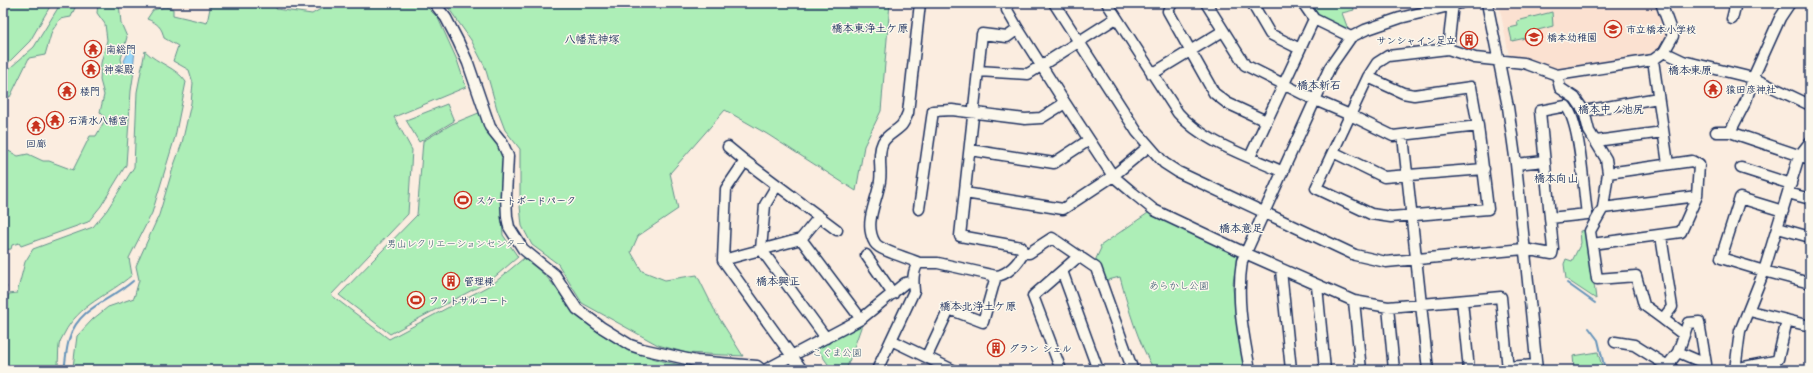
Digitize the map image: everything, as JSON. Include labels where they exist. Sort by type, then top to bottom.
[{"type":"street","points":[[434,3],[446,18],[463,52],[490,127],[507,150],[507,217],[514,237],[523,249],[555,275],[577,308],[601,327],[630,345],[669,356],[696,361],[744,364],[757,366],[762,370]]},
{"type":"street","points":[[920,3],[908,113],[902,125],[887,137],[882,144],[880,154],[880,183],[873,207],[870,228],[876,244],[884,250],[909,258],[919,263],[938,263],[996,276],[1001,276],[1020,261],[1023,253]]},
{"type":"street","points":[[1007,3],[1007,10],[1018,29],[1113,176],[1154,210],[1281,270],[1354,301],[1388,307],[1501,298],[1508,369],[1536,367],[1516,164],[1508,107],[1487,3]]},
{"type":"street","points":[[1054,3],[1137,132],[1148,147],[1164,163],[1178,172],[1355,255],[1386,262],[1524,249],[1552,254],[1553,249],[1544,161],[1540,111],[1566,106],[1571,113],[1576,128],[1586,214],[1550,218]]},
{"type":"street","points":[[1106,3],[1178,113],[1189,125],[1204,136],[1283,172]]},
{"type":"street","points":[[1172,3],[1168,11],[1214,93],[1227,103],[1266,121]]},
{"type":"street","points":[[1206,3],[1245,65],[1283,85],[1393,136],[1478,126]]},
{"type":"street","points":[[1252,3],[1270,34],[1300,49]]},
{"type":"street","points":[[1302,3],[1314,19],[1351,37]]},
{"type":"street","points":[[1368,77],[1403,93],[1414,95],[1471,87],[1484,169],[1488,209],[1391,217],[1371,214],[1316,188],[1368,77],[1377,63],[1388,56],[1448,49],[1475,58],[1524,63],[1557,75],[1653,60],[1664,52],[1673,36],[1661,3]]},
{"type":"street","points":[[1732,19],[1736,3]]},
{"type":"street","points":[[1730,132],[1746,100],[1753,78],[1780,18],[1790,3]]},
{"type":"street","points":[[1250,370],[1240,313],[1238,288],[1242,261],[1330,68],[1351,37],[1365,30],[1400,18],[1456,4],[1448,49]]},
{"type":"street","points":[[978,71],[1028,74],[1116,18]]},
{"type":"street","points":[[1250,157],[1314,19]]},
{"type":"street","points":[[1018,29],[1007,37],[982,34],[960,236],[1020,248],[1023,253]]},
{"type":"street","points":[[1152,74],[1191,52],[1223,31]]},
{"type":"street","points":[[1664,52],[1684,61],[1753,78],[1810,105]]},
{"type":"street","points":[[1653,60],[1668,164]]},
{"type":"street","points":[[1557,75],[1560,88],[1574,98],[1584,111],[1589,131],[1606,159],[1608,173],[1603,208],[1590,231],[1597,279],[1636,276],[1644,306],[1684,335]]},
{"type":"street","points":[[1584,111],[1658,98]]},
{"type":"street","points":[[919,209],[933,111],[952,110],[1025,118],[1041,118],[1065,103]]},
{"type":"street","points":[[1596,141],[1663,132]]},
{"type":"street","points":[[1716,132],[1730,132],[1810,159]]},
{"type":"street","points":[[1403,136],[1428,370]]},
{"type":"street","points":[[970,150],[1054,163],[1089,140]]},
{"type":"street","points":[[1787,320],[1778,359],[1776,361],[1734,370],[1740,331],[1750,310],[1764,271],[1799,156],[1810,142]]},
{"type":"street","points":[[728,147],[837,230]]},
{"type":"street","points":[[965,193],[1063,209],[1113,176],[1148,147]]},
{"type":"street","points":[[1333,152],[1384,177],[1484,169]]},
{"type":"street","points":[[745,161],[726,189],[723,260],[802,370]]},
{"type":"street","points":[[1516,164],[1544,161]]},
{"type":"street","points":[[1592,244],[1661,236],[1681,232],[1697,196],[1698,165],[1692,161],[1608,173]]},
{"type":"street","points":[[1741,168],[1810,199]]},
{"type":"street","points":[[777,185],[765,205],[761,249],[826,338]]},
{"type":"street","points":[[1603,208],[1697,196]]},
{"type":"street","points":[[1783,211],[1740,198],[1721,258],[1810,283]]},
{"type":"street","points":[[723,260],[801,239],[820,217]]},
{"type":"street","points":[[1778,228],[1810,237]]},
{"type":"street","points":[[1661,236],[1672,307],[1663,319]]},
{"type":"street","points":[[1023,253],[1029,253],[1052,238],[1096,268],[1132,368],[1126,370]]},
{"type":"street","points":[[801,239],[861,319]]},
{"type":"street","points":[[866,256],[893,294]]},
{"type":"street","points":[[1061,370],[1033,296],[1079,256]]},
{"type":"street","points":[[877,370],[914,292],[913,280],[919,263]]},
{"type":"street","points":[[1281,270],[1291,370]]},
{"type":"street","points":[[1062,271],[1098,370]]},
{"type":"street","points":[[926,356],[949,309],[983,322],[996,276]]},
{"type":"street","points":[[766,370],[861,319],[905,283],[913,280]]},
{"type":"street","points":[[1317,286],[1325,370]]},
{"type":"street","points":[[1354,301],[1361,370]]},
{"type":"street","points":[[1462,301],[1469,370]]},
{"type":"street","points":[[1388,307],[1394,370]]},
{"type":"street","points":[[1750,310],[1810,326]]},
{"type":"street","points":[[1615,342],[1634,345],[1668,369],[1678,352],[1688,322],[1699,322],[1706,364],[1678,352]]},
{"type":"street","points":[[891,340],[953,370]]},
{"type":"shaded area","name":"市立橋本小学校","points":[[1499,3],[1655,3],[1669,37],[1659,49],[1640,58],[1556,70],[1509,56]]},
{"type":"green space","points":[[3,3],[52,3],[30,41],[3,68]]},
{"type":"green space","points":[[61,3],[77,3],[71,17],[60,19],[52,31],[45,55],[29,58],[10,97],[3,95],[3,74],[34,47]]},
{"type":"green space","points":[[98,3],[119,3],[121,23],[127,37],[121,59],[123,67],[134,71],[131,91],[126,165],[101,206],[88,222],[21,246],[19,243],[12,245],[11,249],[3,250],[3,226],[5,224],[3,222],[3,148],[18,156],[28,154],[43,161],[49,161],[73,170],[90,136],[96,136],[106,118],[100,112],[104,95],[100,80],[101,63],[107,40],[105,24],[97,13]]},
{"type":"green space","points":[[211,3],[277,3],[276,9],[312,14],[331,3],[423,3],[438,18],[457,60],[466,87],[394,117],[412,150],[408,214],[331,295],[389,339],[494,283],[524,258],[548,279],[573,311],[605,337],[621,346],[656,359],[674,364],[714,370],[85,370],[73,367],[77,336],[93,319],[108,307],[134,298],[139,280],[136,266],[159,215],[182,143],[191,103],[193,83],[189,70],[173,61],[178,46],[164,38],[162,31],[158,26],[154,22],[147,19],[153,10],[165,7],[173,9],[173,15],[207,23]]},
{"type":"green space","points":[[445,3],[890,3],[881,111],[864,146],[856,191],[767,134],[725,110],[670,173],[678,209],[638,236],[631,252],[642,271],[665,280],[697,275],[716,313],[743,356],[687,353],[658,345],[582,303],[558,264],[532,245],[522,226],[520,206],[520,149],[505,130],[497,109],[485,67],[471,40]]},
{"type":"green space","points":[[1308,3],[1353,4],[1354,10],[1342,13],[1348,29],[1346,30],[1317,16]]},
{"type":"green space","points":[[1552,12],[1553,26],[1538,30],[1539,35],[1512,41],[1509,28],[1518,26],[1517,21]]},
{"type":"green space","points":[[145,51],[172,69],[186,82],[175,137],[152,213],[129,258],[132,275],[77,315],[70,324],[60,343],[57,370],[3,370],[3,317],[9,294],[17,293],[25,262],[33,249],[93,227],[107,210],[134,167],[137,92]]},
{"type":"green space","points":[[447,104],[454,121],[419,142],[406,120]]},
{"type":"green space","name":"男山レクリエーションセンター","points":[[481,112],[503,153],[503,235],[518,257],[491,280],[390,334],[339,295],[417,215],[423,141],[452,124]]},
{"type":"green space","name":"あらかし公園","points":[[1151,211],[1236,252],[1237,260],[1233,280],[1233,289],[1247,370],[1154,370],[1134,325],[1120,277],[1104,281],[1094,263],[1101,248],[1100,246]]},
{"type":"green space","points":[[1587,230],[1596,299],[1566,279],[1564,264],[1566,259],[1572,261],[1581,243],[1580,231]]},
{"type":"green space","name":"こぐま公園","points":[[864,319],[846,370],[832,370],[816,347]]},
{"type":"green space","points":[[1598,352],[1603,370],[1571,370],[1572,367],[1574,367],[1573,356]]},
{"type":"water","points":[[130,49],[135,51],[133,67],[126,64],[124,61]]},
{"type":"waterway","points":[[64,370],[67,349],[74,327],[88,311],[125,288],[133,281]]},
{"type":"waterway","points":[[1567,283],[1595,303]]},
{"type":"waterway","points":[[1589,328],[1598,340],[1605,370]]},
{"type":"railway","points":[[3,297],[6,286]]},
{"type":"place","name":"市立橋本小学校","points":[[1613,29]]},
{"type":"place","name":"橋本幼稚園","points":[[1534,37]]},
{"type":"place","name":"サンシャイン足立","points":[[1469,40]]},
{"type":"place","name":"南総門","points":[[93,49]]},
{"type":"place","name":"神楽殿","points":[[91,69]]},
{"type":"place","name":"猿田彦神社","points":[[1713,89]]},
{"type":"place","name":"楼門","points":[[67,91]]},
{"type":"place","name":"石清水八幡宮","points":[[55,120]]},
{"type":"place","name":"回廊","points":[[36,126]]},
{"type":"place","name":"スケートボードパーク","points":[[463,200]]},
{"type":"place","name":"管理棟","points":[[451,281]]},
{"type":"place","name":"フットサルコート","points":[[416,300]]},
{"type":"place","name":"グラン シェル","points":[[996,348]]},
{"type":"district","name":"橋本東浄土ケ原","points":[[870,28]]},
{"type":"district","name":"八幡荒神塚","points":[[592,39]]},
{"type":"district","name":"橋本東原","points":[[1690,70]]},
{"type":"district","name":"橋本新石","points":[[1319,85]]},
{"type":"district","name":"橋本中ノ池尻","points":[[1611,109]]},
{"type":"district","name":"橋本向山","points":[[1556,178]]},
{"type":"district","name":"橋本意足","points":[[1241,228]]},
{"type":"district","name":"橋本興正","points":[[778,281]]},
{"type":"district","name":"橋本北浄土ケ原","points":[[978,306]]}]
